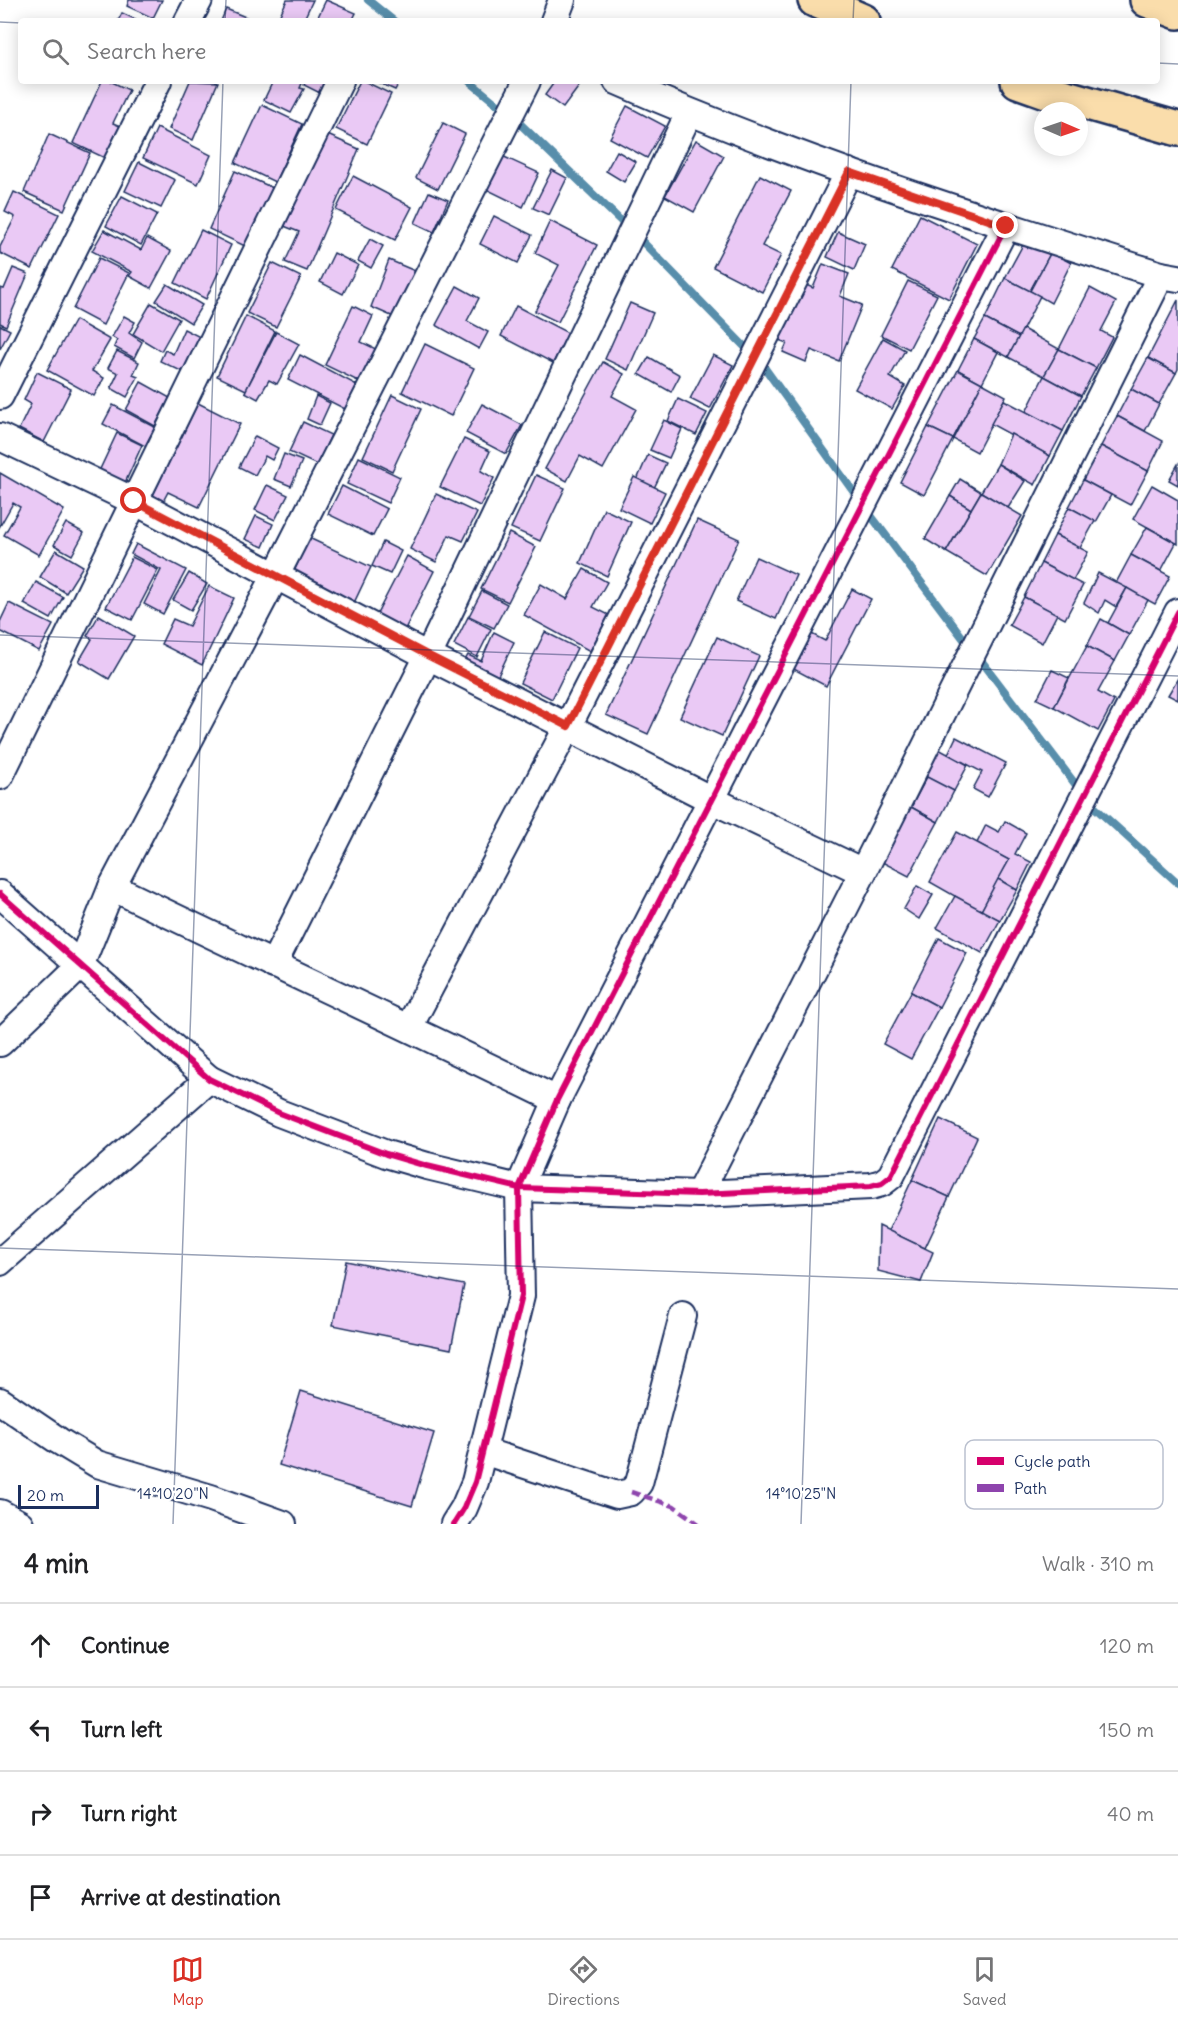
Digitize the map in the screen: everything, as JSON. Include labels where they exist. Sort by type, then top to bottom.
[{"type":"highway","points":[[815,0],[856,18]]},
{"type":"highway","points":[[1147,0],[1178,12]]},
{"type":"highway","points":[[1026,84],[1178,129]]},
{"type":"street","points":[[190,18],[199,0]]},
{"type":"street","points":[[555,18],[562,0]]},
{"type":"street","points":[[0,396],[156,84]]},
{"type":"street","points":[[0,776],[339,84]]},
{"type":"street","points":[[0,1043],[80,966],[112,887],[276,575],[525,84]]},
{"type":"street","points":[[624,84],[689,113],[849,172],[1006,226],[1169,276],[699,1194]]},
{"type":"street","points":[[273,965],[429,656],[689,113]]},
{"type":"street","points":[[409,1027],[568,726],[849,172]]},
{"type":"street","points":[[454,1524],[475,1482],[521,1296],[519,1188],[557,1100],[1006,226]]},
{"type":"street","points":[[0,437],[134,501],[429,656],[712,800],[863,872]]},
{"type":"street","points":[[0,894],[209,1078],[279,1113],[377,1151],[427,1166],[519,1188],[699,1194],[871,1186],[882,1183],[891,1176],[1178,612]]},
{"type":"street","points":[[112,887],[273,965],[409,1027],[557,1100]]},
{"type":"street","points":[[0,1262],[209,1078]]},
{"type":"street","points":[[483,1451],[617,1495],[631,1492],[639,1484],[683,1316]]},
{"type":"street","points":[[0,1401],[97,1464],[212,1498],[283,1524]]},
{"type":"street","points":[[0,1513],[20,1524]]},
{"type":"building","points":[[129,0],[162,0],[153,18],[127,6]]},
{"type":"building","points":[[287,0],[313,0],[304,18],[278,18]]},
{"type":"building","points":[[326,0],[356,13],[354,18],[317,18]]},
{"type":"building","points":[[226,9],[248,18],[222,18]]},
{"type":"building","points":[[122,13],[133,18],[120,18]]},
{"type":"building","points":[[101,84],[116,84],[129,90],[113,123],[120,126],[105,158],[73,143]]},
{"type":"building","points":[[189,84],[217,84],[193,140],[169,129]]},
{"type":"building","points":[[272,84],[302,84],[300,88],[304,89],[291,113],[264,100]]},
{"type":"building","points":[[304,84],[324,84],[320,93]]},
{"type":"building","points":[[358,84],[370,84],[391,94],[367,144],[336,129]]},
{"type":"building","points":[[382,84],[398,84],[395,90]]},
{"type":"building","points":[[553,84],[581,84],[563,108],[545,95]]},
{"type":"building","points":[[262,105],[302,124],[275,182],[235,163]]},
{"type":"building","points":[[627,106],[665,126],[647,158],[610,138]]},
{"type":"building","points":[[443,123],[465,134],[438,189],[416,178]]},
{"type":"building","points":[[157,128],[211,155],[198,184],[143,158]]},
{"type":"building","points":[[323,133],[359,149],[307,271],[285,262],[299,232],[284,226]]},
{"type":"building","points":[[49,134],[90,153],[64,210],[24,192]]},
{"type":"building","points":[[696,140],[724,156],[694,212],[665,196]]},
{"type":"building","points":[[617,151],[636,162],[624,182],[606,171]]},
{"type":"building","points":[[500,155],[539,173],[523,207],[484,188]]},
{"type":"building","points":[[139,162],[175,180],[161,208],[125,191]]},
{"type":"building","points":[[552,170],[567,178],[549,215],[533,208]]},
{"type":"building","points":[[235,171],[273,188],[247,247],[209,229]]},
{"type":"building","points":[[760,175],[791,191],[762,246],[781,255],[762,292],[713,267]]},
{"type":"building","points":[[353,176],[412,207],[395,240],[336,210]]},
{"type":"building","points":[[14,192],[59,214],[32,269],[0,253],[0,247],[15,217],[5,212]]},
{"type":"building","points":[[429,192],[448,200],[434,232],[415,223]]},
{"type":"building","points":[[122,196],[157,214],[141,245],[106,226]]},
{"type":"building","points":[[920,215],[977,244],[949,299],[892,270]]},
{"type":"building","points":[[494,216],[532,235],[518,263],[480,244]]},
{"type":"building","points":[[550,221],[597,245],[558,322],[535,311],[559,265],[535,253]]},
{"type":"building","points":[[104,230],[141,250],[147,238],[171,251],[151,288],[129,276],[132,272],[92,251]]},
{"type":"building","points":[[201,230],[231,245],[206,299],[175,283]]},
{"type":"building","points":[[838,232],[865,244],[854,270],[827,257]]},
{"type":"building","points":[[370,239],[383,246],[371,268],[358,261]]},
{"type":"building","points":[[1026,239],[1051,252],[1030,291],[1005,278]]},
{"type":"building","points":[[1051,252],[1071,263],[1051,303],[1030,291]]},
{"type":"building","points":[[334,253],[358,265],[343,294],[320,282]]},
{"type":"building","points":[[99,258],[129,273],[103,325],[73,309]]},
{"type":"building","points":[[389,260],[415,271],[396,318],[371,307]]},
{"type":"building","points":[[272,263],[301,277],[276,327],[247,313]]},
{"type":"building","points":[[823,264],[849,274],[840,296],[862,305],[839,361],[811,350],[806,362],[783,352],[787,343],[776,339],[799,282],[813,288]]},
{"type":"building","points":[[13,268],[28,274],[6,326],[0,323],[0,288],[4,289]]},
{"type":"building","points":[[1005,278],[1040,296],[1019,337],[985,319]]},
{"type":"building","points":[[908,281],[937,295],[909,349],[881,335]]},
{"type":"building","points":[[167,284],[202,305],[191,323],[156,301]]},
{"type":"building","points":[[457,286],[479,298],[467,321],[488,332],[479,349],[436,325]]},
{"type":"building","points":[[1090,288],[1116,302],[1101,331],[1112,337],[1096,368],[1059,349]]},
{"type":"building","points":[[1178,300],[1178,369],[1176,373],[1148,358]]},
{"type":"building","points":[[151,303],[179,319],[161,351],[133,334]]},
{"type":"building","points":[[630,303],[653,313],[628,370],[605,359]]},
{"type":"building","points":[[353,306],[373,316],[361,342],[378,350],[362,383],[325,365]]},
{"type":"building","points":[[516,306],[568,333],[553,363],[501,336]]},
{"type":"building","points":[[124,316],[135,322],[129,333],[142,342],[134,358],[114,347],[117,340],[112,337]]},
{"type":"building","points":[[246,316],[275,331],[246,390],[217,376]]},
{"type":"building","points":[[985,319],[1019,337],[1008,357],[974,339]]},
{"type":"building","points":[[75,320],[110,340],[92,371],[104,378],[94,396],[47,370]]},
{"type":"building","points":[[0,325],[10,330],[0,349]]},
{"type":"building","points":[[184,329],[200,337],[183,372],[160,361],[165,350],[173,354]]},
{"type":"building","points":[[1023,329],[1059,349],[1044,376],[1008,357]]},
{"type":"building","points":[[276,332],[299,344],[277,384],[269,380],[258,399],[245,392]]},
{"type":"building","points":[[883,338],[905,350],[890,377],[905,386],[892,409],[855,389]]},
{"type":"building","points":[[974,339],[998,352],[982,383],[958,370]]},
{"type":"building","points":[[425,344],[474,368],[451,416],[402,392]]},
{"type":"building","points":[[1059,349],[1096,368],[1081,396],[1044,376]]},
{"type":"building","points":[[117,351],[139,362],[133,375],[138,377],[127,397],[111,388],[118,373],[108,368]]},
{"type":"building","points":[[300,355],[357,385],[345,409],[288,380]]},
{"type":"building","points":[[713,355],[733,365],[710,409],[690,399]]},
{"type":"building","points":[[649,357],[680,375],[671,392],[639,374]]},
{"type":"building","points":[[1148,358],[1176,373],[1159,404],[1131,389]]},
{"type":"building","points":[[603,362],[624,374],[612,396],[636,409],[603,469],[580,456],[567,481],[545,469]]},
{"type":"building","points":[[958,370],[982,383],[953,439],[928,427]]},
{"type":"building","points":[[37,372],[71,389],[44,442],[19,429],[31,404],[24,400]]},
{"type":"building","points":[[1044,376],[1081,396],[1063,431],[1026,412]]},
{"type":"building","points":[[141,382],[170,398],[155,426],[126,410]]},
{"type":"building","points":[[982,383],[1006,396],[977,452],[953,439]]},
{"type":"building","points":[[1131,389],[1159,404],[1145,431],[1117,416]]},
{"type":"building","points":[[392,395],[421,409],[392,471],[363,457]]},
{"type":"building","points":[[316,396],[330,403],[320,425],[307,419]]},
{"type":"building","points":[[678,399],[707,413],[696,435],[668,421]]},
{"type":"building","points":[[1004,400],[1063,431],[1050,456],[991,424]]},
{"type":"building","points":[[198,403],[240,424],[199,507],[168,492],[160,507],[150,501]]},
{"type":"building","points":[[482,404],[522,425],[506,454],[466,433]]},
{"type":"building","points":[[113,405],[155,427],[145,446],[103,424]]},
{"type":"building","points":[[1117,416],[1163,441],[1148,471],[1101,446]]},
{"type":"building","points":[[664,420],[682,429],[669,458],[650,450]]},
{"type":"building","points":[[303,422],[331,435],[317,465],[289,452]]},
{"type":"building","points":[[928,427],[953,439],[924,495],[900,482]]},
{"type":"building","points":[[117,433],[142,445],[120,494],[94,482]]},
{"type":"building","points":[[1011,434],[1050,456],[1035,485],[998,464]]},
{"type":"building","points":[[255,436],[278,448],[272,460],[265,456],[255,475],[239,467]]},
{"type":"building","points":[[464,439],[490,451],[481,471],[494,478],[480,506],[440,487]]},
{"type":"building","points":[[1101,446],[1148,471],[1130,505],[1083,480]]},
{"type":"building","points":[[284,454],[302,461],[291,486],[274,479]]},
{"type":"building","points":[[648,455],[666,463],[654,488],[637,480]]},
{"type":"building","points":[[359,457],[400,477],[388,503],[347,484]]},
{"type":"building","points":[[998,464],[1025,481],[1008,508],[981,492]]},
{"type":"building","points":[[1178,464],[1178,485],[1169,480]]},
{"type":"building","points":[[0,473],[64,510],[39,555],[4,535],[20,507],[13,503],[0,526]]},
{"type":"building","points":[[536,475],[565,488],[540,541],[511,528]]},
{"type":"building","points":[[634,477],[665,492],[650,523],[619,508]]},
{"type":"building","points":[[960,479],[981,492],[971,509],[950,496]]},
{"type":"building","points":[[1083,480],[1111,495],[1096,522],[1069,507]]},
{"type":"building","points":[[267,485],[288,495],[275,520],[255,510]]},
{"type":"building","points":[[1152,485],[1178,500],[1178,544],[1133,519]]},
{"type":"building","points":[[342,486],[387,509],[373,536],[328,514]]},
{"type":"building","points":[[981,492],[1022,516],[987,576],[946,552]]},
{"type":"building","points":[[436,494],[477,513],[463,541],[449,535],[436,562],[410,549]]},
{"type":"building","points":[[950,496],[971,509],[946,552],[925,539]]},
{"type":"building","points":[[1069,507],[1095,521],[1080,548],[1055,535]]},
{"type":"building","points":[[604,509],[631,522],[607,576],[580,563]]},
{"type":"building","points":[[256,516],[273,524],[263,547],[245,539]]},
{"type":"building","points":[[697,520],[739,539],[648,734],[606,715]]},
{"type":"building","points":[[66,523],[84,533],[72,555],[54,545]]},
{"type":"building","points":[[1147,527],[1176,543],[1161,571],[1131,555]]},
{"type":"building","points":[[509,533],[536,547],[508,602],[481,589]]},
{"type":"building","points":[[1055,535],[1088,552],[1073,580],[1041,563]]},
{"type":"building","points":[[309,538],[371,567],[352,607],[291,578]]},
{"type":"building","points":[[383,542],[401,551],[390,574],[372,566]]},
{"type":"building","points":[[136,544],[186,570],[163,614],[144,604],[161,570],[131,554]]},
{"type":"building","points":[[56,550],[83,566],[66,593],[40,577]]},
{"type":"building","points":[[1131,555],[1170,576],[1155,604],[1116,583]]},
{"type":"building","points":[[407,556],[434,571],[405,629],[377,614]]},
{"type":"building","points":[[132,557],[158,570],[132,620],[106,607]]},
{"type":"building","points":[[756,557],[796,575],[776,619],[736,601]]},
{"type":"building","points":[[1041,563],[1083,585],[1065,619],[1024,597]]},
{"type":"building","points":[[584,569],[607,582],[593,607],[609,615],[590,651],[524,615],[541,584],[567,599]]},
{"type":"building","points":[[189,573],[207,584],[191,610],[173,600]]},
{"type":"building","points":[[1098,573],[1127,588],[1116,607],[1105,600],[1099,613],[1084,603]]},
{"type":"building","points":[[36,582],[63,597],[51,619],[24,604]]},
{"type":"building","points":[[209,586],[234,598],[202,665],[161,644],[173,619],[189,626]]},
{"type":"building","points":[[1127,588],[1148,600],[1129,635],[1108,623]]},
{"type":"building","points":[[852,589],[871,599],[826,686],[788,666],[806,631],[825,641]]},
{"type":"building","points":[[482,591],[507,604],[494,628],[469,616]]},
{"type":"building","points":[[1024,597],[1057,614],[1042,643],[1009,625]]},
{"type":"building","points":[[9,603],[53,625],[39,651],[0,631],[0,622]]},
{"type":"building","points":[[99,615],[134,636],[109,679],[79,661],[92,639],[87,636]]},
{"type":"building","points":[[468,617],[491,629],[477,657],[454,645]]},
{"type":"building","points":[[1101,619],[1129,635],[1115,661],[1087,646]]},
{"type":"building","points":[[494,632],[514,642],[496,680],[463,664],[468,655],[481,661]]},
{"type":"building","points":[[545,632],[577,648],[552,699],[520,683]]},
{"type":"building","points":[[717,637],[759,656],[722,736],[680,717]]},
{"type":"building","points":[[1087,646],[1115,661],[1098,692],[1114,701],[1098,731],[1054,707]]},
{"type":"building","points":[[1052,670],[1069,678],[1054,707],[1037,699]]},
{"type":"building","points":[[1178,678],[1178,700],[1168,695]]},
{"type":"building","points":[[956,737],[1006,763],[988,797],[973,789],[982,772],[948,754]]},
{"type":"building","points":[[935,747],[968,765],[954,791],[920,774]]},
{"type":"building","points":[[927,777],[954,791],[938,822],[911,807]]},
{"type":"building","points":[[911,807],[938,822],[909,876],[882,862]]},
{"type":"building","points":[[1005,821],[1026,833],[1015,854],[1031,862],[1017,890],[998,879],[1009,860],[977,843],[986,825],[999,832]]},
{"type":"building","points":[[957,832],[1009,860],[981,911],[930,882]]},
{"type":"building","points":[[998,879],[1017,890],[1000,920],[981,911]]},
{"type":"building","points":[[917,886],[933,895],[919,919],[904,909]]},
{"type":"building","points":[[955,896],[1000,920],[982,953],[937,928]]},
{"type":"building","points":[[939,938],[967,953],[939,1007],[911,992]]},
{"type":"building","points":[[911,992],[939,1007],[911,1059],[883,1044]]},
{"type":"building","points":[[940,1119],[977,1137],[949,1197],[912,1180]]},
{"type":"building","points":[[912,1180],[949,1197],[925,1248],[888,1231]]},
{"type":"building","points":[[879,1226],[933,1252],[921,1282],[878,1271]]},
{"type":"building","points":[[346,1261],[464,1285],[451,1349],[333,1325]]},
{"type":"building","points":[[301,1391],[434,1433],[412,1506],[279,1465]]},
{"type":"waterway","points":[[368,0],[390,18]]},
{"type":"waterway","points":[[473,84],[497,104]]},
{"type":"waterway","points":[[513,117],[625,225]]},
{"type":"waterway","points":[[636,235],[744,346]]},
{"type":"waterway","points":[[759,360],[855,494]]},
{"type":"waterway","points":[[866,509],[966,642]]},
{"type":"waterway","points":[[977,655],[1079,789]]},
{"type":"waterway","points":[[1091,804],[1178,883]]},
{"type":"marked path","points":[[631,1492],[674,1506],[699,1524]]},
{"type":"cycle path","points":[[454,1524],[475,1482],[521,1296],[519,1188],[557,1100],[1006,226]]},
{"type":"cycle path","points":[[0,894],[209,1079],[279,1113],[386,1154],[519,1188],[699,1194],[871,1186],[882,1183],[891,1176],[1178,612]]},
{"type":"route","points":[[134,501],[429,656],[568,726],[849,172],[1006,226]]}]
